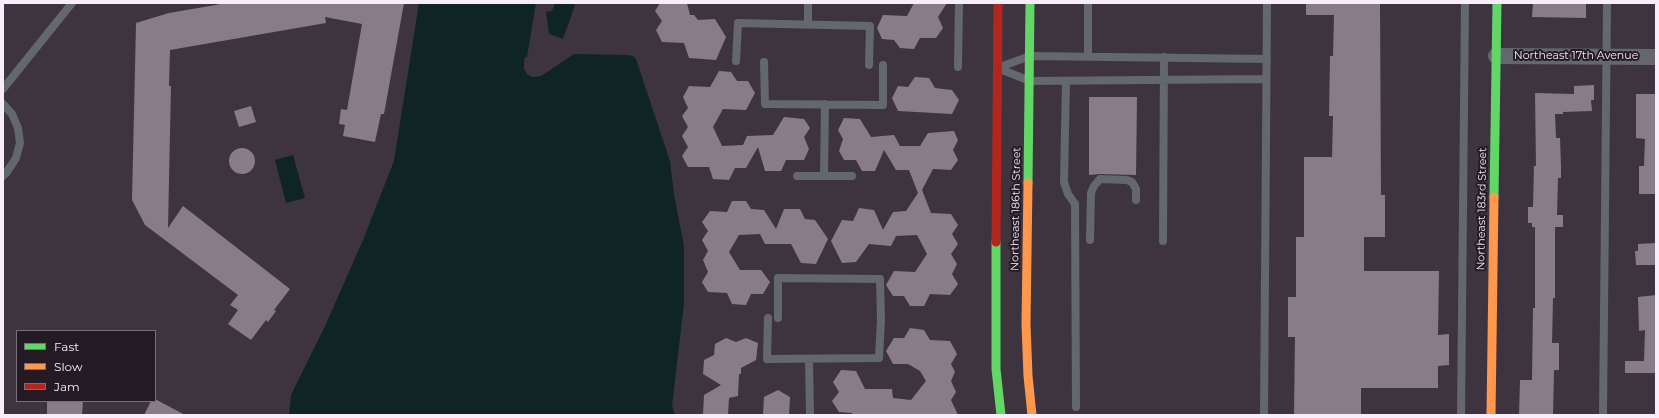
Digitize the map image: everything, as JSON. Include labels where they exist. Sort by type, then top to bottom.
[{"type":"main road","name":"Northeast 186th Street","points":[[998,3],[995,345],[1000,415]]},
{"type":"main road","name":"Northeast 186th Street","points":[[1030,3],[1026,324],[1028,376],[1032,415]]},
{"type":"main road","name":"Northeast 183rd Street","points":[[1491,415],[1497,3]]},
{"type":"main road","points":[[998,392],[1010,411]]},
{"type":"street","name":"Northeast 17th Avenue","points":[[1496,56],[1656,57]]},
{"type":"lane","points":[[3,89],[72,3]]},
{"type":"lane","points":[[808,3],[808,24]]},
{"type":"lane","points":[[958,67],[959,3]]},
{"type":"lane","points":[[1088,3],[1088,56]]},
{"type":"lane","points":[[1264,415],[1267,3]]},
{"type":"lane","points":[[1461,415],[1465,3]]},
{"type":"lane","points":[[1603,415],[1607,3]]},
{"type":"lane","points":[[736,61],[738,23],[808,24],[870,26],[869,65]]},
{"type":"lane","points":[[997,68],[1030,56],[1267,59]]},
{"type":"lane","points":[[1163,241],[1164,57]]},
{"type":"lane","points":[[764,62],[765,104],[883,105],[883,65]]},
{"type":"lane","points":[[997,68],[1030,81],[1266,79]]},
{"type":"lane","points":[[1066,81],[1064,182],[1068,194],[1075,204],[1076,407]]},
{"type":"lane","points":[[3,104],[12,114],[18,128],[20,143],[16,158],[3,176]]},
{"type":"lane","points":[[824,176],[825,104]]},
{"type":"lane","points":[[797,176],[852,176]]},
{"type":"lane","points":[[1090,240],[1091,193],[1094,186],[1100,180],[1127,180],[1132,182],[1136,189],[1136,200]]},
{"type":"lane","points":[[768,318],[767,359],[879,358],[881,319],[880,279],[778,278],[778,318]]},
{"type":"lane","points":[[809,359],[810,415]]},
{"type":"shaded area","points":[[419,3],[536,3],[527,57],[525,57],[524,61],[524,68],[527,74],[532,77],[541,76],[574,54],[628,55],[633,56],[636,59],[670,161],[674,194],[684,246],[684,303],[672,406],[675,415],[289,415],[291,395],[326,324],[363,240],[394,161]]},
{"type":"shaded area","points":[[555,3],[569,3],[575,5],[563,39],[549,34],[546,12],[552,11]]},
{"type":"shaded area","points":[[293,155],[305,198],[286,203],[275,160]]},
{"type":"building","points":[[227,3],[404,3],[384,114],[381,114],[375,142],[343,136],[345,125],[339,124],[341,109],[347,110],[362,24],[325,17],[326,23],[170,50],[169,86],[171,86],[168,228],[183,206],[290,289],[274,310],[276,311],[268,322],[266,320],[251,340],[228,324],[238,310],[230,305],[238,295],[145,225],[132,200],[136,23],[169,13]]},
{"type":"building","points":[[660,3],[687,3],[690,15],[694,15],[698,20],[715,19],[726,37],[716,60],[689,58],[684,43],[662,42],[656,30],[662,21],[655,11]]},
{"type":"building","points":[[914,3],[947,3],[938,17],[943,28],[936,38],[920,38],[914,49],[900,48],[894,40],[882,39],[877,28],[883,15],[907,16]]},
{"type":"building","points":[[1306,3],[1380,3],[1381,195],[1385,195],[1385,237],[1364,237],[1364,271],[1439,271],[1438,335],[1449,334],[1449,365],[1438,366],[1438,388],[1361,388],[1361,415],[1294,415],[1295,337],[1288,337],[1288,297],[1296,297],[1296,237],[1304,237],[1304,157],[1332,157],[1333,116],[1329,116],[1330,56],[1333,56],[1334,15],[1306,15]]},
{"type":"building","points":[[1533,3],[1586,3],[1586,18],[1532,17]]},
{"type":"building","points":[[719,71],[731,72],[737,81],[748,81],[755,93],[746,110],[723,109],[713,127],[722,146],[743,145],[747,136],[773,135],[784,117],[804,119],[810,128],[804,137],[809,149],[804,160],[786,160],[781,171],[765,171],[758,147],[746,168],[735,168],[729,180],[713,179],[709,167],[688,167],[682,156],[688,147],[682,136],[688,127],[682,116],[688,108],[683,97],[689,86],[710,87]]},
{"type":"building","points":[[915,77],[929,78],[935,88],[952,90],[959,100],[952,114],[898,111],[892,98],[898,86],[908,87]]},
{"type":"building","points":[[1594,85],[1594,100],[1591,100],[1592,111],[1563,112],[1563,114],[1555,114],[1556,138],[1560,138],[1561,166],[1561,178],[1558,178],[1557,215],[1563,215],[1563,227],[1555,227],[1555,298],[1553,298],[1552,343],[1559,343],[1559,370],[1554,370],[1553,415],[1519,415],[1520,380],[1532,380],[1533,308],[1535,308],[1535,227],[1532,227],[1532,223],[1528,223],[1528,207],[1533,207],[1534,166],[1536,166],[1535,93],[1574,94],[1574,86]]},
{"type":"building","points":[[1636,94],[1656,94],[1656,194],[1639,194],[1639,166],[1644,166],[1645,139],[1636,138]]},
{"type":"building","points":[[1089,97],[1137,97],[1136,175],[1089,175]]},
{"type":"building","points":[[251,106],[256,122],[239,127],[234,111]]},
{"type":"building","points":[[844,118],[860,119],[871,137],[894,135],[900,146],[920,146],[928,133],[954,131],[958,140],[953,150],[958,160],[951,170],[933,169],[922,190],[931,213],[951,214],[958,225],[952,234],[958,244],[951,254],[957,264],[952,274],[958,284],[950,295],[930,294],[924,306],[910,306],[904,296],[893,296],[886,285],[894,271],[915,272],[927,254],[917,235],[896,236],[891,246],[869,244],[856,262],[842,263],[831,241],[842,220],[853,221],[859,208],[874,210],[883,230],[893,212],[906,211],[918,193],[909,170],[896,170],[884,150],[875,171],[862,171],[856,160],[844,160],[839,151],[843,139],[838,130]]},
{"type":"building","points":[[242,148],[251,152],[255,161],[251,170],[242,174],[233,170],[229,161],[233,152]]},
{"type":"building","points":[[732,201],[746,201],[751,209],[764,210],[776,229],[784,209],[800,209],[805,219],[815,220],[828,239],[816,264],[801,263],[791,244],[765,244],[760,234],[739,235],[729,252],[740,270],[761,270],[770,282],[763,294],[751,294],[746,305],[732,304],[727,293],[708,292],[702,282],[708,272],[703,260],[708,251],[702,240],[708,231],[702,222],[710,211],[727,212]]},
{"type":"building","points":[[1656,243],[1656,265],[1636,265],[1635,251],[1638,251],[1638,244]]},
{"type":"building","points":[[1656,295],[1656,373],[1625,373],[1625,361],[1644,361],[1645,330],[1639,331],[1638,297]]},
{"type":"building","points":[[910,328],[924,330],[930,340],[950,341],[957,354],[951,364],[955,372],[951,381],[956,392],[951,400],[958,415],[853,415],[852,413],[839,412],[832,401],[839,392],[833,382],[841,370],[856,371],[865,389],[892,389],[893,398],[911,400],[926,381],[920,371],[908,364],[893,364],[886,351],[894,338],[904,338]]},
{"type":"building","points":[[726,338],[736,342],[746,338],[758,343],[756,360],[741,368],[741,374],[739,374],[738,396],[729,398],[728,415],[703,415],[704,395],[721,385],[703,374],[704,360],[714,355],[715,344]]},
{"type":"building","points":[[778,390],[790,397],[789,415],[763,415],[764,397]]},
{"type":"building","points":[[156,400],[185,415],[144,415],[150,402],[156,402]]},
{"type":"building","points":[[47,402],[83,402],[82,415],[47,415]]},
{"type":"traffic: fast","points":[[1028,183],[1030,3]]},
{"type":"traffic: fast","points":[[1494,197],[1497,3]]},
{"type":"traffic: fast","points":[[996,242],[996,369],[1001,415]]},
{"type":"traffic: slow","points":[[1028,183],[1026,324],[1028,376],[1032,415]]},
{"type":"traffic: slow","points":[[1491,415],[1494,197]]},
{"type":"traffic: jam","points":[[996,242],[998,3]]}]
